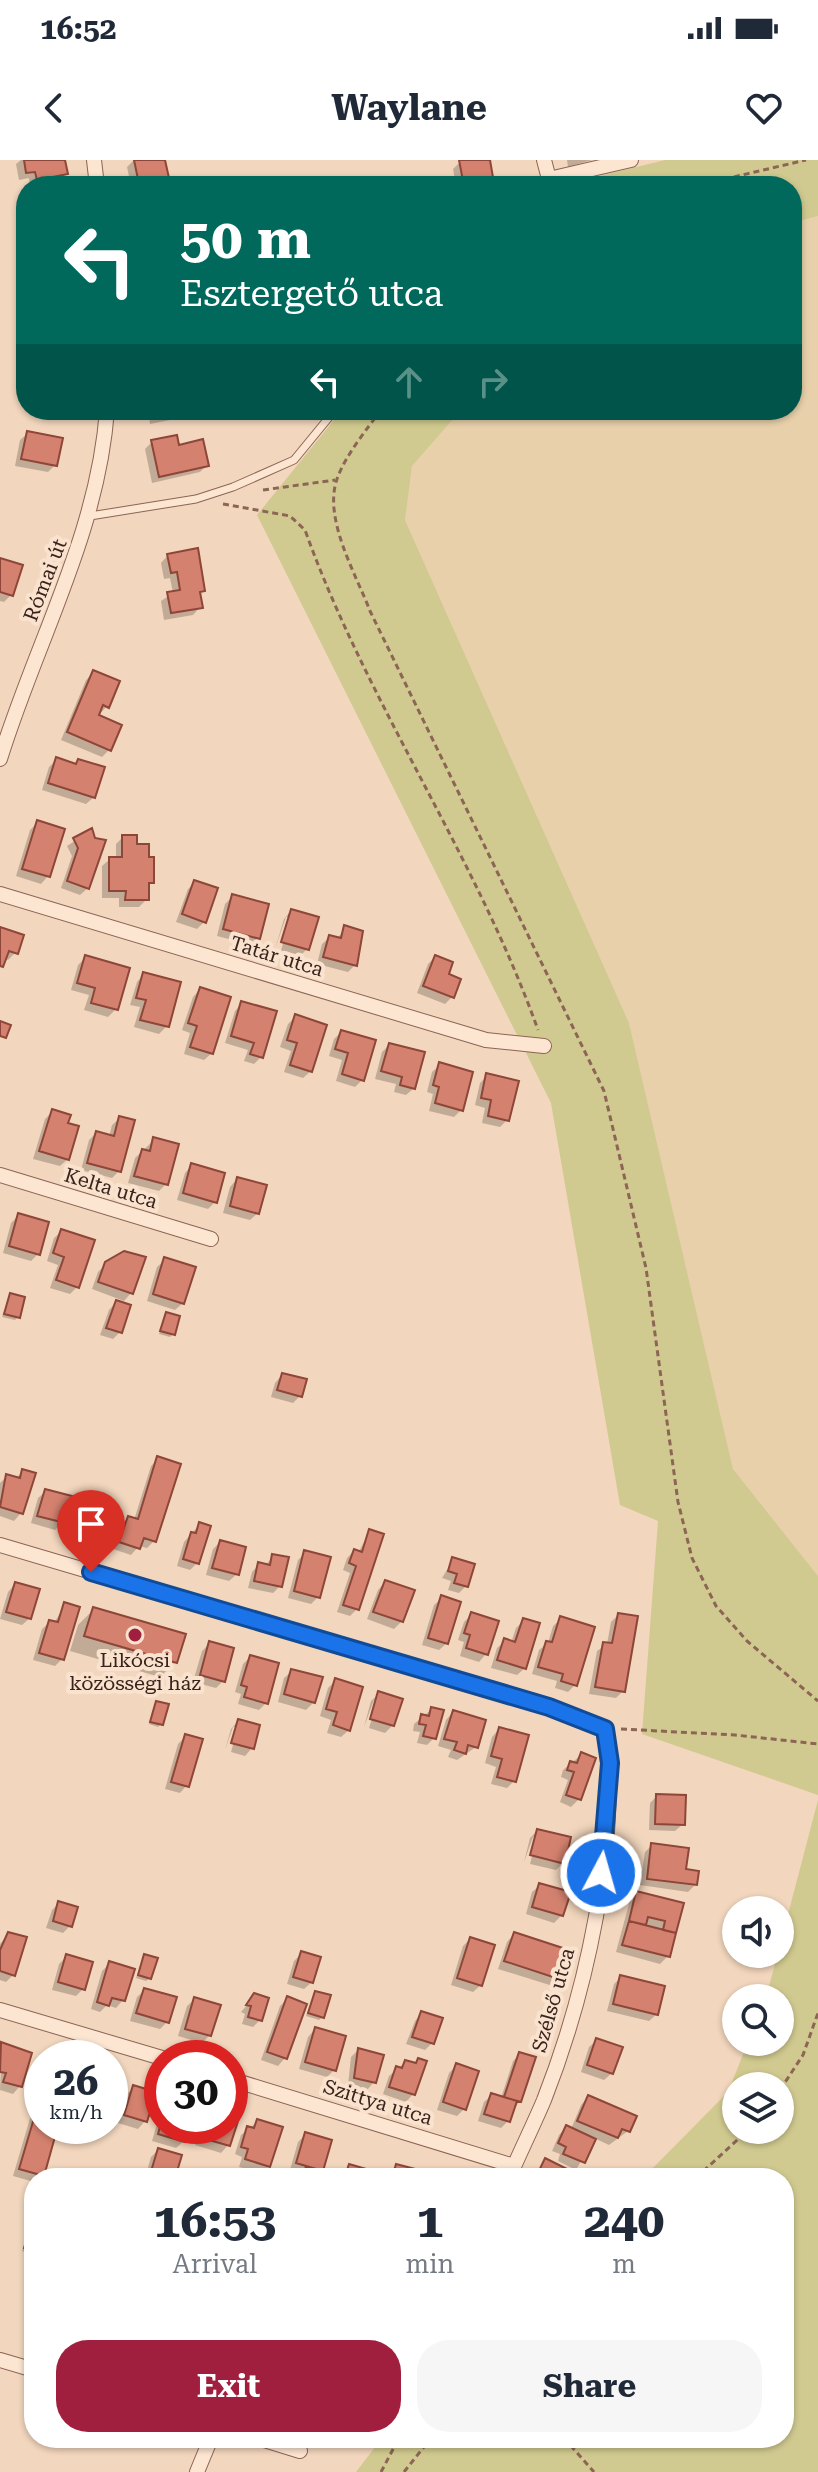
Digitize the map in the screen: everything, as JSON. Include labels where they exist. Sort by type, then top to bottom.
[{"type":"street","points":[[567,176],[631,160]]},
{"type":"street","name":"Római út","points":[[0,759],[90,516],[103,459],[106,420]]},
{"type":"street","name":"Tatár utca","points":[[0,894],[486,1040],[544,1046]]},
{"type":"street","name":"Kelta utca","points":[[0,1175],[211,1239]]},
{"type":"street","points":[[0,1545],[549,1707],[605,1729]]},
{"type":"street","name":"Szélső utca","points":[[514,2168],[544,2098],[587,1961],[606,1823],[610,1763],[605,1729]]},
{"type":"street","points":[[0,2010],[144,2053]]},
{"type":"street","name":"Szittya utca","points":[[248,2085],[500,2168]]},
{"type":"street","points":[[0,2360],[24,2367]]},
{"type":"street","points":[[197,2472],[207,2448]]},
{"type":"street","points":[[290,2448],[300,2451]]},
{"type":"lane","points":[[90,516],[196,499],[233,487],[294,460],[327,420]]},
{"type":"path","points":[[738,176],[806,160]]},
{"type":"path","points":[[375,420],[337,480],[335,510],[342,540],[370,611],[604,1091],[646,1268],[678,1502],[692,1558],[716,1606],[736,1629],[818,1701]]},
{"type":"path","points":[[259,490],[337,480]]},
{"type":"path","points":[[196,499],[290,516],[305,530],[329,598],[354,652],[484,908],[524,991],[544,1046]]},
{"type":"path","points":[[605,1729],[735,1735],[818,1744]]},
{"type":"path","points":[[792,2072],[803,2055],[818,2013]]},
{"type":"path","points":[[707,2168],[733,2144]]},
{"type":"path","points":[[381,2472],[394,2448]]},
{"type":"path","points":[[404,2472],[423,2448]]},
{"type":"path","points":[[573,2448],[594,2472]]},
{"type":"shaded area","points":[[665,160],[818,160],[818,216],[802,220],[802,176],[600,176]]},
{"type":"shaded area","points":[[818,216],[818,1576],[733,1469],[629,1023],[405,520],[412,466],[452,420],[802,420],[802,220]]},
{"type":"shaded area","points":[[334,420],[452,420],[412,466],[405,520],[629,1023],[733,1469],[818,1576],[818,1795],[642,1734],[658,1521],[620,1505],[551,1103],[257,515]]},
{"type":"shaded area","points":[[818,1800],[818,2472],[356,2472],[374,2448],[794,2448],[794,2168],[653,2168],[722,2098],[722,2144],[794,2144],[794,2072],[736,2072],[742,2056],[794,2056],[794,1984],[770,1984],[774,1968],[794,1968],[793,1896]]},
{"type":"building","points":[[24,160],[65,160],[68,174],[36,176],[35,172],[26,173]]},
{"type":"building","points":[[134,160],[165,160],[169,176],[137,176]]},
{"type":"building","points":[[459,160],[490,160],[493,176],[462,176]]},
{"type":"building","points":[[27,431],[63,438],[57,466],[21,459]]},
{"type":"building","points":[[177,435],[179,445],[203,439],[209,466],[159,477],[151,440]]},
{"type":"building","points":[[198,548],[205,591],[200,592],[203,608],[171,613],[167,592],[180,590],[177,572],[171,573],[167,554]]},
{"type":"building","points":[[0,558],[23,565],[13,596],[0,592]]},
{"type":"building","points":[[93,670],[120,681],[109,708],[103,705],[99,715],[122,725],[111,751],[67,732]]},
{"type":"building","points":[[56,757],[76,764],[78,759],[105,767],[95,798],[48,783]]},
{"type":"building","points":[[37,820],[65,829],[50,877],[22,869]]},
{"type":"building","points":[[92,828],[95,838],[106,840],[89,889],[67,881],[78,848],[73,838]]},
{"type":"building","points":[[122,835],[137,835],[137,844],[149,844],[149,857],[154,857],[154,883],[149,883],[149,900],[125,900],[126,891],[109,891],[109,857],[122,857]]},
{"type":"building","points":[[194,880],[218,888],[206,923],[182,914]]},
{"type":"building","points":[[232,894],[269,904],[260,939],[223,929]]},
{"type":"building","points":[[291,909],[319,917],[309,950],[281,942]]},
{"type":"building","points":[[344,925],[363,931],[357,966],[323,957],[329,935],[341,938]]},
{"type":"building","points":[[0,927],[24,935],[18,954],[9,951],[3,967],[0,966]]},
{"type":"building","points":[[85,955],[130,968],[118,1010],[91,1003],[95,988],[77,983]]},
{"type":"building","points":[[435,955],[453,962],[449,974],[461,979],[454,998],[423,986]]},
{"type":"building","points":[[143,972],[181,982],[169,1027],[140,1020],[146,1000],[136,998]]},
{"type":"building","points":[[200,987],[231,997],[213,1054],[190,1047],[197,1026],[188,1023]]},
{"type":"building","points":[[241,1001],[277,1011],[263,1058],[250,1054],[254,1043],[231,1036]]},
{"type":"building","points":[[295,1014],[327,1025],[312,1072],[290,1065],[297,1043],[287,1040]]},
{"type":"building","points":[[0,1021],[11,1025],[6,1038],[0,1036]]},
{"type":"building","points":[[341,1030],[376,1040],[364,1081],[342,1074],[348,1053],[335,1049]]},
{"type":"building","points":[[389,1043],[425,1052],[415,1089],[400,1085],[402,1077],[381,1071]]},
{"type":"building","points":[[439,1062],[473,1072],[463,1111],[435,1103],[439,1087],[433,1085]]},
{"type":"building","points":[[486,1073],[519,1081],[509,1121],[488,1116],[491,1100],[481,1098]]},
{"type":"building","points":[[52,1109],[71,1115],[68,1123],[79,1126],[69,1160],[39,1151]]},
{"type":"building","points":[[119,1116],[135,1120],[121,1172],[87,1163],[96,1131],[114,1136]]},
{"type":"building","points":[[153,1137],[179,1144],[168,1185],[134,1176],[142,1149],[150,1151]]},
{"type":"building","points":[[191,1163],[225,1173],[217,1203],[183,1193]]},
{"type":"building","points":[[237,1177],[267,1185],[259,1214],[230,1206]]},
{"type":"building","points":[[18,1213],[49,1222],[40,1255],[9,1246]]},
{"type":"building","points":[[61,1229],[95,1240],[79,1288],[56,1280],[64,1257],[53,1253]]},
{"type":"building","points":[[124,1251],[146,1257],[133,1294],[98,1282],[105,1262]]},
{"type":"building","points":[[164,1257],[196,1267],[184,1304],[153,1294]]},
{"type":"building","points":[[10,1293],[25,1297],[20,1318],[4,1314]]},
{"type":"building","points":[[116,1300],[131,1305],[122,1333],[106,1328]]},
{"type":"building","points":[[166,1312],[180,1316],[175,1335],[160,1331]]},
{"type":"building","points":[[282,1373],[307,1379],[302,1397],[277,1390]]},
{"type":"building","points":[[157,1456],[181,1464],[156,1542],[144,1538],[140,1549],[119,1542],[128,1516],[138,1519]]},
{"type":"building","points":[[22,1469],[36,1473],[23,1514],[0,1507],[6,1474],[20,1478]]},
{"type":"building","points":[[45,1489],[72,1496],[65,1523],[37,1516]]},
{"type":"building","points":[[101,1504],[118,1508],[109,1543],[93,1539],[96,1525],[90,1524],[94,1511],[99,1512]]},
{"type":"building","points":[[199,1522],[211,1526],[199,1564],[183,1559],[191,1532],[196,1533]]},
{"type":"building","points":[[369,1529],[384,1534],[359,1610],[343,1605],[356,1566],[349,1563],[354,1549],[362,1552]]},
{"type":"building","points":[[220,1540],[246,1547],[239,1575],[212,1568]]},
{"type":"building","points":[[304,1550],[331,1557],[320,1598],[294,1591]]},
{"type":"building","points":[[272,1554],[289,1557],[282,1587],[254,1581],[258,1562],[270,1565]]},
{"type":"building","points":[[452,1557],[475,1564],[468,1587],[454,1583],[457,1574],[448,1571]]},
{"type":"building","points":[[385,1580],[415,1590],[403,1622],[373,1612]]},
{"type":"building","points":[[15,1582],[40,1589],[31,1619],[6,1612]]},
{"type":"building","points":[[441,1595],[461,1602],[448,1644],[428,1638]]},
{"type":"building","points":[[64,1602],[80,1607],[64,1660],[39,1653],[49,1620],[58,1622]]},
{"type":"building","name":"Likócsi közösségi ház","points":[[93,1607],[186,1634],[177,1663],[84,1636]]},
{"type":"building","points":[[471,1612],[499,1621],[488,1655],[466,1648],[470,1635],[464,1633]]},
{"type":"building","points":[[618,1613],[638,1616],[625,1692],[595,1687],[603,1642],[612,1643]]},
{"type":"building","points":[[560,1616],[595,1627],[577,1686],[561,1681],[563,1674],[538,1667],[546,1641],[552,1642]]},
{"type":"building","points":[[523,1618],[540,1623],[526,1669],[497,1660],[504,1638],[515,1642]]},
{"type":"building","points":[[209,1641],[234,1648],[225,1682],[200,1675]]},
{"type":"building","points":[[250,1655],[279,1663],[268,1704],[244,1697],[247,1687],[241,1685]]},
{"type":"building","points":[[291,1669],[323,1677],[315,1703],[284,1694]]},
{"type":"building","points":[[335,1678],[363,1687],[350,1731],[333,1725],[337,1712],[326,1709]]},
{"type":"building","points":[[378,1691],[403,1699],[394,1726],[370,1719]]},
{"type":"building","points":[[156,1701],[169,1704],[163,1725],[150,1722]]},
{"type":"building","points":[[431,1707],[444,1710],[436,1739],[423,1736],[426,1725],[419,1724],[421,1714],[429,1716]]},
{"type":"building","points":[[453,1710],[486,1720],[478,1748],[468,1745],[466,1754],[454,1750],[457,1742],[444,1739]]},
{"type":"building","points":[[238,1719],[260,1725],[254,1749],[231,1743]]},
{"type":"building","points":[[499,1727],[529,1735],[516,1782],[497,1777],[502,1759],[491,1756]]},
{"type":"building","points":[[185,1734],[203,1739],[189,1787],[171,1782]]},
{"type":"building","points":[[581,1752],[596,1758],[581,1800],[566,1795],[574,1772],[567,1770],[570,1761],[577,1763]]},
{"type":"building","points":[[656,1794],[686,1795],[685,1825],[655,1824]]},
{"type":"building","points":[[537,1829],[571,1837],[565,1864],[530,1855]]},
{"type":"building","points":[[651,1843],[689,1848],[686,1869],[699,1871],[697,1885],[647,1879]]},
{"type":"building","points":[[539,1883],[571,1892],[563,1916],[532,1907]]},
{"type":"building","points":[[636,1891],[684,1903],[676,1933],[663,1930],[665,1921],[648,1917],[646,1925],[629,1921]]},
{"type":"building","points":[[58,1901],[78,1907],[72,1927],[53,1921]]},
{"type":"building","points":[[629,1921],[676,1933],[670,1957],[622,1945]]},
{"type":"building","points":[[8,1932],[27,1937],[15,1976],[0,1971],[0,1950]]},
{"type":"building","points":[[514,1932],[575,1952],[565,1981],[504,1961]]},
{"type":"building","points":[[470,1937],[495,1945],[482,1986],[457,1978]]},
{"type":"building","points":[[301,1951],[321,1957],[313,1983],[293,1977]]},
{"type":"building","points":[[66,1954],[93,1962],[85,1990],[58,1982]]},
{"type":"building","points":[[144,1954],[158,1958],[151,1979],[138,1975]]},
{"type":"building","points":[[109,1961],[135,1969],[125,2001],[112,1998],[109,2006],[97,2002]]},
{"type":"building","points":[[620,1975],[665,1986],[658,2015],[613,2004]]},
{"type":"building","points":[[144,1988],[177,1997],[169,2023],[136,2013]]},
{"type":"building","points":[[315,1991],[331,1995],[324,2018],[308,2013]]},
{"type":"building","points":[[254,1993],[269,1998],[262,2021],[248,2017],[251,2006],[246,2005]]},
{"type":"building","points":[[287,1996],[307,2004],[287,2059],[267,2052]]},
{"type":"building","points":[[194,1997],[221,2005],[211,2036],[185,2029]]},
{"type":"building","points":[[421,2011],[443,2018],[434,2044],[412,2037]]},
{"type":"building","points":[[315,2027],[346,2036],[336,2071],[305,2062]]},
{"type":"building","points":[[596,2038],[623,2047],[613,2074],[587,2065]]},
{"type":"building","points":[[1,2042],[24,2050],[22,2087],[3,2082],[6,2073],[0,2072]]},
{"type":"building","points":[[358,2048],[384,2055],[376,2083],[354,2078]]},
{"type":"building","points":[[519,2052],[536,2057],[521,2102],[504,2097]]},
{"type":"building","points":[[418,2058],[427,2061],[415,2095],[389,2087],[396,2066],[402,2068],[405,2060],[416,2063]]},
{"type":"building","points":[[456,2063],[479,2071],[466,2110],[443,2102]]},
{"type":"building","points":[[133,2085],[144,2088],[144,2121],[128,2116]]},
{"type":"building","points":[[491,2093],[517,2101],[510,2122],[484,2114]]},
{"type":"building","points":[[588,2095],[637,2116],[630,2132],[622,2129],[618,2138],[577,2121]]},
{"type":"building","points":[[257,2119],[283,2127],[270,2167],[245,2159],[248,2149],[241,2147],[242,2144],[248,2144],[248,2126],[254,2128]]},
{"type":"building","points":[[566,2125],[596,2139],[585,2163],[563,2154],[566,2147],[558,2143]]},
{"type":"building","points":[[305,2132],[332,2140],[324,2168],[296,2163]]},
{"type":"building","points":[[26,2144],[53,2144],[46,2168],[19,2169]]},
{"type":"building","points":[[158,2148],[182,2155],[178,2168],[152,2168]]},
{"type":"building","points":[[545,2158],[565,2168],[540,2168]]},
{"type":"place","name":"Likócsi közösségi ház","points":[[135,1635]]},
{"type":"route","points":[[91,1572],[549,1707],[605,1729],[610,1763],[601,1873]]}]
